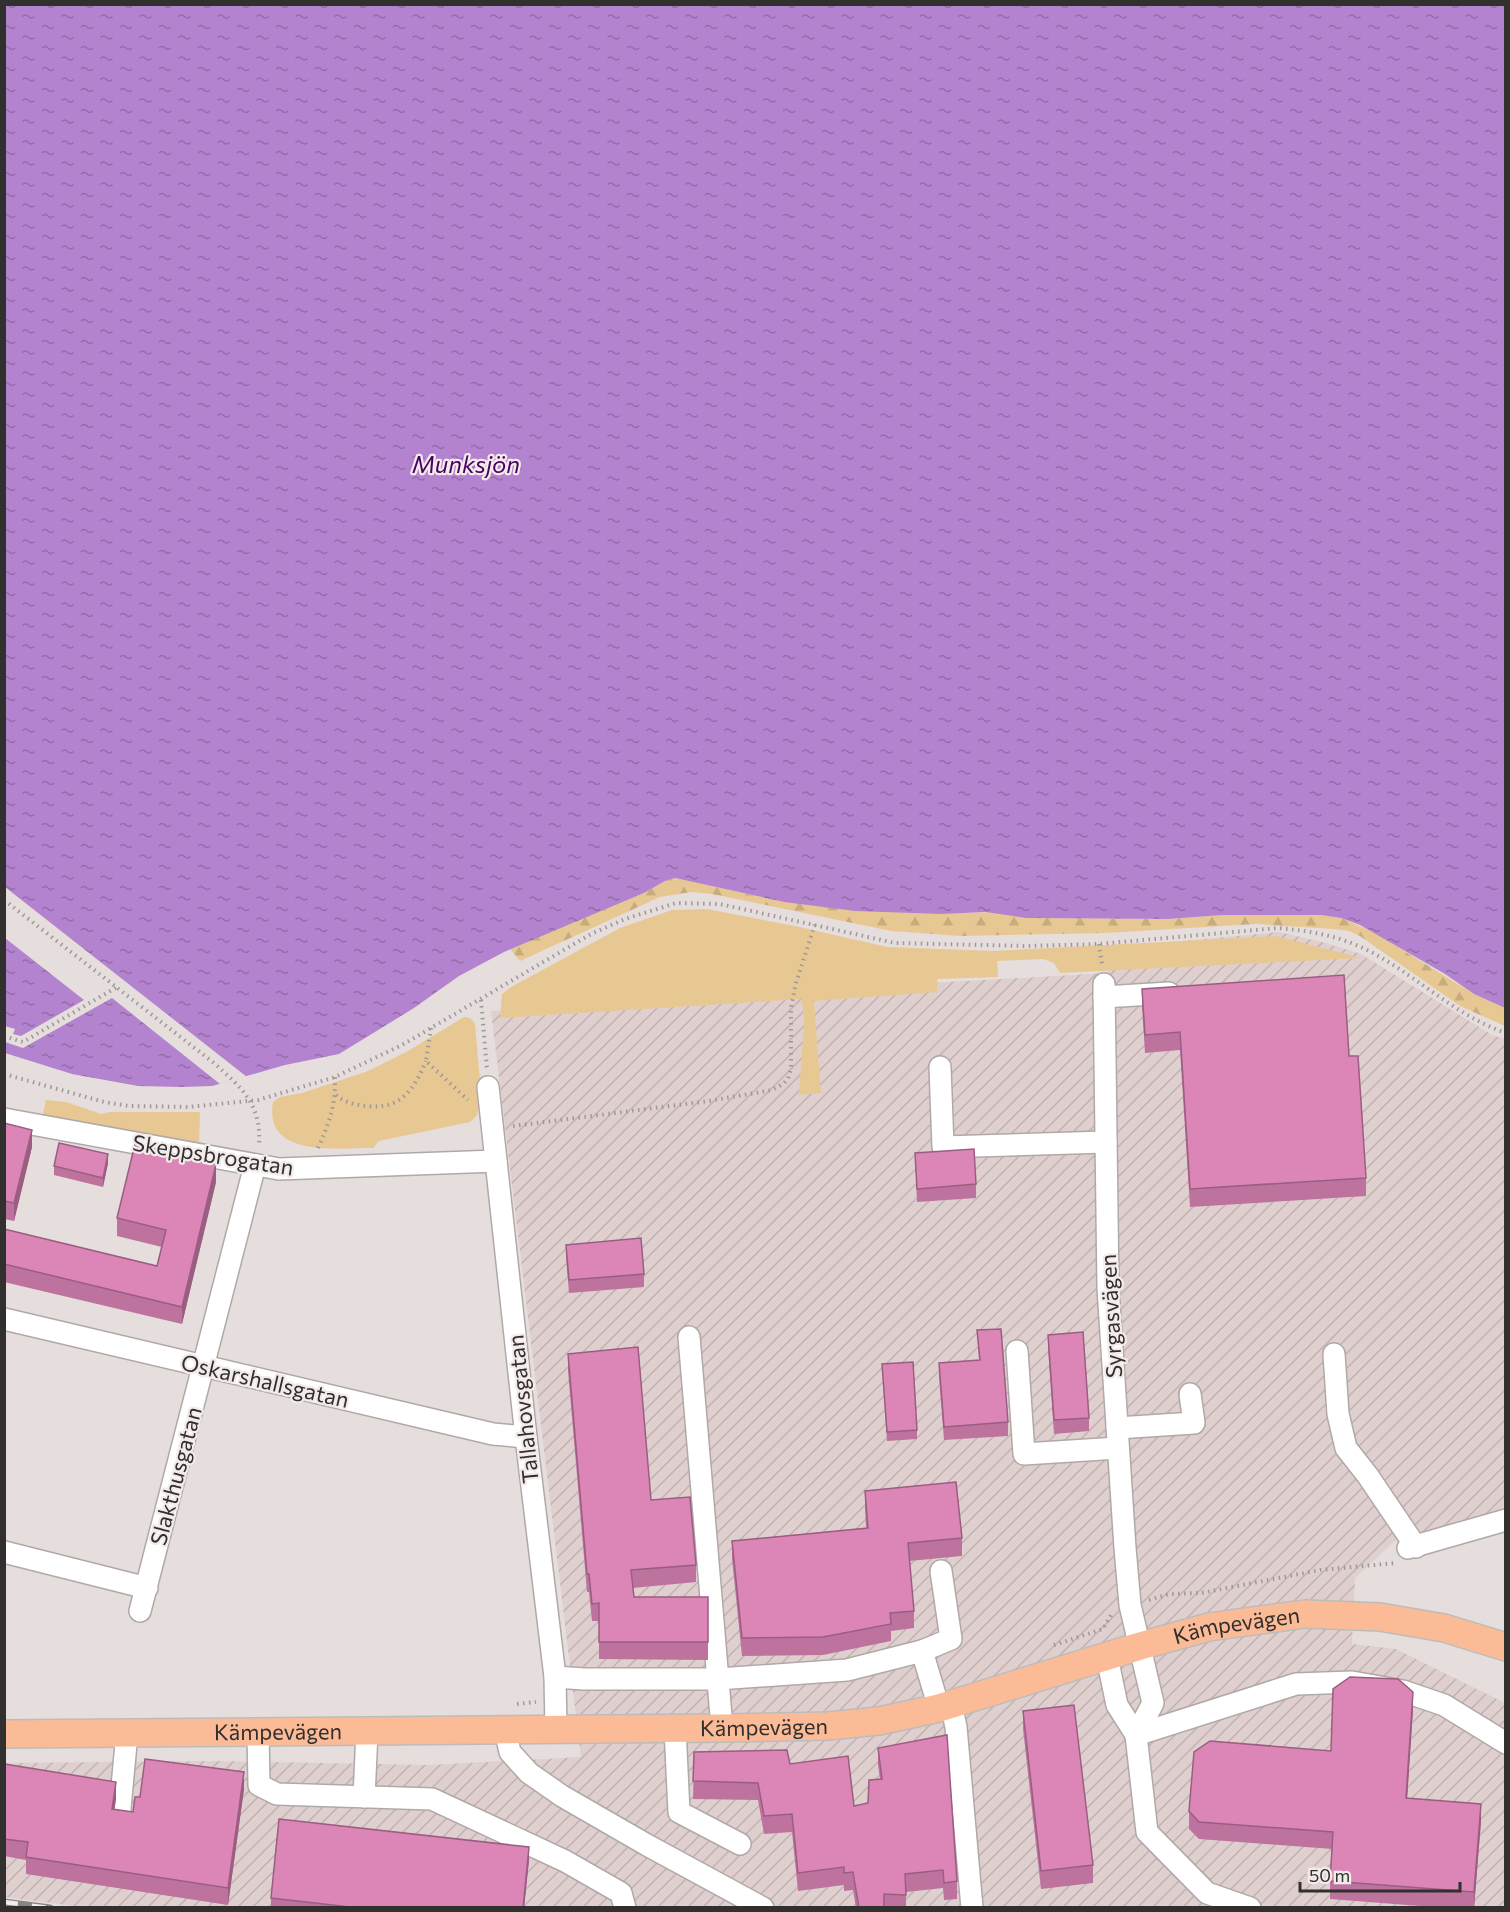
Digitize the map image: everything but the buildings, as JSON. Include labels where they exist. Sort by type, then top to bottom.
[{"type":"main road","name":"Kämpevägen","points":[[4,1734],[828,1726],[879,1721],[945,1706],[1209,1627],[1305,1614],[1380,1617],[1444,1628],[1506,1647]]},
{"type":"street","name":"Syrgasvägen","points":[[1136,1735],[1153,1703],[1130,1605],[1118,1438],[1108,1288],[1104,991],[1187,992]]},
{"type":"street","points":[[940,1067],[943,1147],[1106,1142]]},
{"type":"street","name":"Tallahovsgatan","points":[[488,1087],[555,1677],[556,1730]]},
{"type":"street","name":"Skeppsbrogatan","points":[[4,1119],[279,1169],[496,1161]]},
{"type":"street","name":"Slakthusgatan","points":[[140,1611],[255,1165]]},
{"type":"street","name":"Oskarshallsgatan","points":[[4,1319],[493,1434],[526,1437]]},
{"type":"street","points":[[689,1337],[722,1728]]},
{"type":"street","points":[[1017,1351],[1024,1454],[1194,1423],[1190,1394]]},
{"type":"street","points":[[1334,1354],[1338,1414],[1347,1448],[1368,1476],[1412,1548],[1506,1520]]},
{"type":"street","points":[[4,1552],[147,1587]]},
{"type":"street","points":[[555,1677],[718,1679],[847,1670],[922,1651],[951,1639],[941,1571]]},
{"type":"street","points":[[922,1651],[956,1727],[972,1908]]},
{"type":"street","points":[[1107,1657],[1117,1705],[1136,1735],[1147,1832],[1207,1893],[1250,1908]]},
{"type":"street","points":[[1136,1735],[1296,1684],[1352,1682],[1403,1691],[1444,1705],[1506,1743]]},
{"type":"street","points":[[675,1728],[679,1812],[740,1844]]},
{"type":"street","points":[[505,1730],[510,1752],[529,1773],[562,1796],[646,1845],[763,1908]]},
{"type":"street","points":[[258,1732],[259,1785],[278,1794],[432,1798],[565,1861],[621,1893],[625,1908]]},
{"type":"street","points":[[364,1797],[367,1732]]},
{"type":"street","points":[[119,1819],[127,1733]]},
{"type":"path","points":[[4,900],[242,1087],[251,1100],[258,1120],[260,1145],[255,1165]]},
{"type":"path","points":[[4,1074],[104,1102],[129,1106],[188,1107],[251,1100],[335,1077],[402,1045],[591,934],[625,919],[676,903],[720,904],[895,943],[1016,946],[1099,944],[1278,928],[1302,930],[1342,939],[1373,953],[1454,1007],[1506,1033]]},
{"type":"path","points":[[426,1060],[492,1122],[709,1101],[772,1090],[788,1079],[791,1069],[791,1008],[796,983],[816,924]]},
{"type":"path","points":[[4,1036],[23,1042],[117,987]]},
{"type":"path","points":[[481,1000],[488,1087]]},
{"type":"path","points":[[336,1095],[341,1100],[356,1105],[384,1107],[396,1103],[412,1088],[426,1060],[431,1028]]},
{"type":"path","points":[[309,1168],[328,1124],[336,1095],[335,1077]]},
{"type":"shaded area","points":[[1279,932],[1361,954],[1492,1035],[1505,1039],[1505,1508],[1395,1541],[1355,1578],[1352,1644],[1396,1649],[1505,1703],[1505,1907],[81,1907],[5,1897],[4,1763],[213,1761],[431,1765],[581,1757],[491,1011],[753,993],[1108,973],[1106,948]]},
{"type":"green space","points":[[675,878],[784,902],[974,913],[994,912],[1026,918],[1168,919],[1223,915],[1321,915],[1341,918],[1375,933],[1474,994],[1505,1008],[1505,1026],[1460,1006],[1360,936],[1349,931],[1334,929],[1255,924],[1105,933],[960,936],[891,931],[712,894],[691,892],[660,897],[520,961],[510,949]]},
{"type":"green space","points":[[707,909],[887,947],[994,951],[1276,936],[1361,958],[1060,973],[1054,963],[1043,959],[997,961],[998,977],[937,979],[937,992],[814,1001],[821,1093],[799,1095],[804,1023],[802,999],[500,1018],[502,994],[511,987],[620,928],[672,910]]},
{"type":"green space","points":[[464,1017],[470,1018],[475,1024],[481,1092],[477,1115],[470,1122],[379,1141],[373,1148],[341,1149],[306,1146],[291,1141],[279,1133],[273,1120],[273,1102],[280,1097],[302,1093],[368,1071],[408,1051]]},
{"type":"green space","points":[[46,1100],[66,1102],[101,1114],[110,1112],[200,1112],[199,1145],[42,1118]]},
{"type":"water","name":"Munksjön","points":[[4,5],[1505,5],[1505,1008],[1474,994],[1445,974],[1360,925],[1341,918],[1321,915],[1223,915],[1168,919],[1026,918],[986,912],[941,914],[855,911],[784,902],[675,878],[504,952],[459,976],[414,1008],[339,1054],[285,1065],[212,1086],[181,1087],[138,1086],[72,1074],[5,1053]]},
{"type":"pier","points":[[5,887],[247,1077],[220,1084],[112,998],[23,1048],[5,1042],[5,1026],[15,1029],[13,1034],[21,1036],[84,1000],[5,938]]},
{"type":"railway","points":[[4,1902],[50,1908]]}]
